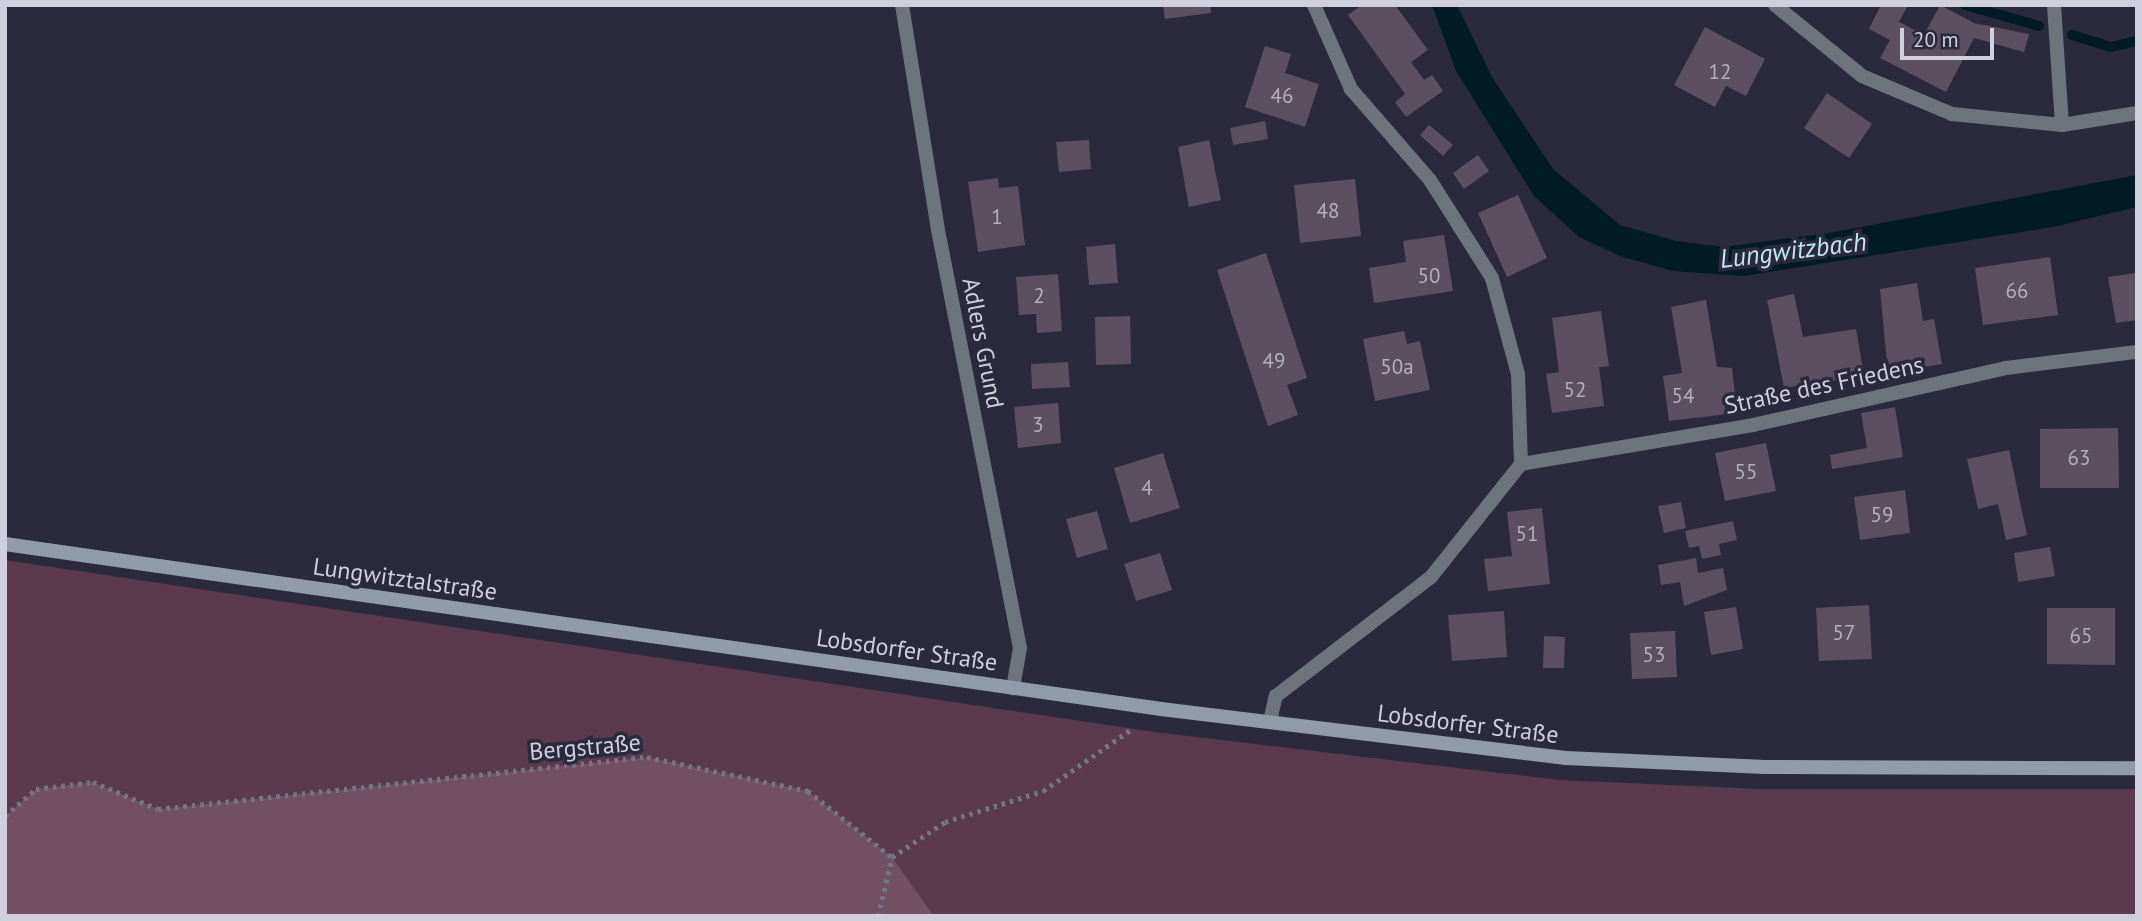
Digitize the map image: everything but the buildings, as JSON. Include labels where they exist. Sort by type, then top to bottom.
[{"type":"main road","name":"Lungwitztalstraße","points":[[5,544],[799,657]]},
{"type":"main road","name":"Lobsdorfer Straße","points":[[799,657],[1161,709],[1566,758],[1765,767],[2137,768]]},
{"type":"street","name":"Adlers Grund","points":[[902,5],[938,230],[1020,648],[1013,688]]},
{"type":"street","points":[[1270,721],[1276,696],[1431,577],[1521,464],[1518,374],[1492,278],[1430,180],[1351,89],[1314,5]]},
{"type":"street","points":[[1774,5],[1862,76],[1952,114],[2062,125],[2137,113]]},
{"type":"street","points":[[2054,5],[2062,125]]},
{"type":"street","name":"Straße des Friedens","points":[[1521,464],[1753,425],[2006,368],[2137,352]]},
{"type":"path","points":[[878,916],[892,857],[945,822],[1043,790],[1161,709]]},
{"type":"path","name":"Bergstraße","points":[[5,816],[36,789],[93,782],[158,809],[647,757],[808,791],[892,857]]},
{"type":"shaded area","points":[[5,560],[1154,732],[1559,780],[1759,789],[2137,789],[2137,916],[934,916],[892,857],[647,757],[158,809],[93,782],[36,789],[5,816]]},
{"type":"shaded area","points":[[647,757],[808,791],[892,857],[934,916],[5,916],[5,816],[36,789],[93,782],[158,809]]},
{"type":"water","name":"Lungwitzbach","points":[[1432,5],[1457,5],[1492,77],[1553,169],[1620,225],[1676,241],[1723,247],[1829,233],[2137,175],[2137,207],[2053,227],[1744,276],[1673,271],[1620,256],[1579,237],[1534,196],[1456,71]]},
{"type":"waterway","points":[[1965,5],[2039,26]]},
{"type":"waterway","points":[[2072,35],[2111,47],[2137,41]]}]
